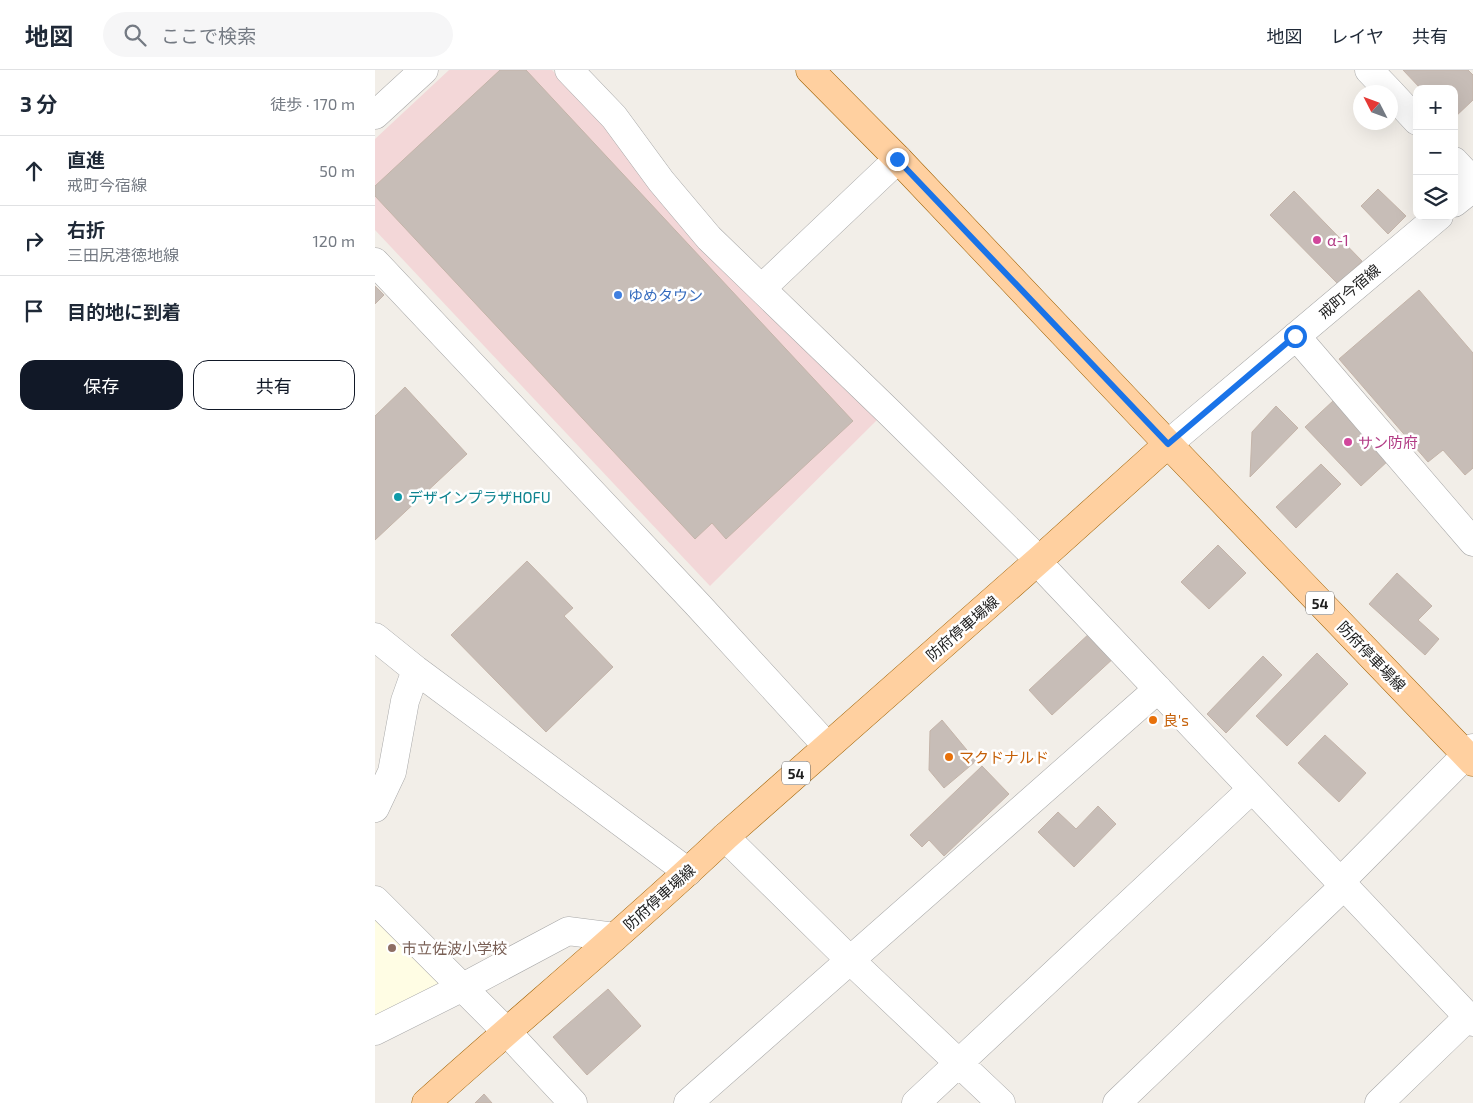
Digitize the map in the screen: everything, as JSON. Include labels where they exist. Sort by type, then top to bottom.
[{"type":"main road","points":[[810,70],[1168,444]]},
{"type":"main road","name":"防府停車場線","points":[[426,1103],[615,937],[827,746],[1043,566],[1168,444],[1471,755]]},
{"type":"street","points":[[375,115],[424,70]]},
{"type":"street","points":[[569,70],[614,117],[661,180],[709,238],[1043,566],[1471,1020],[1379,1103]]},
{"type":"street","points":[[1369,70],[1383,85]]},
{"type":"street","points":[[1398,101],[1413,117]]},
{"type":"street","points":[[762,288],[897,159]]},
{"type":"street","points":[[1458,165],[1473,181]]},
{"type":"street","points":[[1458,200],[1473,188]]},
{"type":"street","name":"戒町今宿線","points":[[1168,444],[1434,220]]},
{"type":"street","points":[[375,262],[698,604],[827,746]]},
{"type":"street","points":[[1295,336],[1473,542]]},
{"type":"street","points":[[375,637],[416,670],[688,872]]},
{"type":"street","points":[[375,808],[392,772],[405,701],[416,670]]},
{"type":"street","points":[[688,1103],[1157,689]]},
{"type":"street","points":[[1117,1103],[1342,884],[1471,755]]},
{"type":"street","points":[[917,1103],[1252,789]]},
{"type":"street","points":[[725,837],[849,960],[1001,1103]]},
{"type":"street","points":[[375,900],[506,1031],[573,1103]]},
{"type":"street","points":[[375,1031],[568,931],[615,937]]},
{"type":"shaded area","points":[[449,70],[552,70],[879,418],[710,586],[375,230],[375,139]]},
{"type":"shaded area","name":"市立佐波小学校","points":[[375,913],[445,983],[375,1018]]},
{"type":"building","points":[[500,70],[526,70],[853,421],[726,539],[712,523],[695,539],[375,196],[375,186]]},
{"type":"building","points":[[1403,70],[1468,70],[1473,75],[1473,100],[1458,114],[1458,85],[1417,85]]},
{"type":"building","points":[[1378,189],[1406,216],[1388,234],[1361,206]]},
{"type":"building","points":[[1294,191],[1362,261],[1338,284],[1270,215]]},
{"type":"building","points":[[375,286],[384,295],[375,304]]},
{"type":"building","points":[[1419,290],[1473,353],[1473,468],[1465,475],[1443,450],[1428,462],[1339,359]]},
{"type":"building","name":"デザインプラザHOFU","points":[[405,387],[467,454],[375,540],[375,416]]},
{"type":"building","points":[[1334,400],[1390,459],[1361,486],[1305,427]]},
{"type":"building","points":[[1276,406],[1298,428],[1250,477],[1252,432]]},
{"type":"building","points":[[1321,464],[1341,484],[1296,528],[1276,507]]},
{"type":"building","points":[[1218,545],[1246,573],[1209,609],[1181,582]]},
{"type":"building","points":[[527,561],[573,608],[564,616],[613,667],[546,732],[451,635]]},
{"type":"building","points":[[1397,573],[1432,606],[1418,620],[1439,639],[1425,655],[1369,604]]},
{"type":"building","points":[[1092,631],[1116,656],[1052,715],[1029,690]]},
{"type":"building","points":[[1317,653],[1348,684],[1287,746],[1256,716]]},
{"type":"building","points":[[1263,656],[1282,675],[1226,733],[1207,714]]},
{"type":"building","points":[[942,720],[976,761],[944,788],[929,770],[930,731]]},
{"type":"building","points":[[1325,735],[1366,773],[1339,802],[1298,763]]},
{"type":"building","points":[[982,766],[1009,794],[944,856],[929,840],[922,847],[910,835]]},
{"type":"building","points":[[1098,806],[1116,824],[1074,867],[1038,832],[1058,812],[1076,829]]},
{"type":"building","points":[[608,989],[641,1026],[587,1075],[553,1037]]},
{"type":"building","points":[[484,1094],[492,1103],[475,1103]]},
{"type":"place","name":"α-1","points":[[1317,240]]},
{"type":"place","name":"ゆめタウン","points":[[618,295]]},
{"type":"place","name":"サン防府","points":[[1348,442]]},
{"type":"place","name":"デザインプラザHOFU","points":[[398,497]]},
{"type":"place","name":"良's","points":[[1153,720]]},
{"type":"place","name":"マクドナルド","points":[[949,757]]},
{"type":"place","name":"市立佐波小学校","points":[[392,948]]},
{"type":"route","points":[[897,159],[1168,444],[1295,336]]}]
